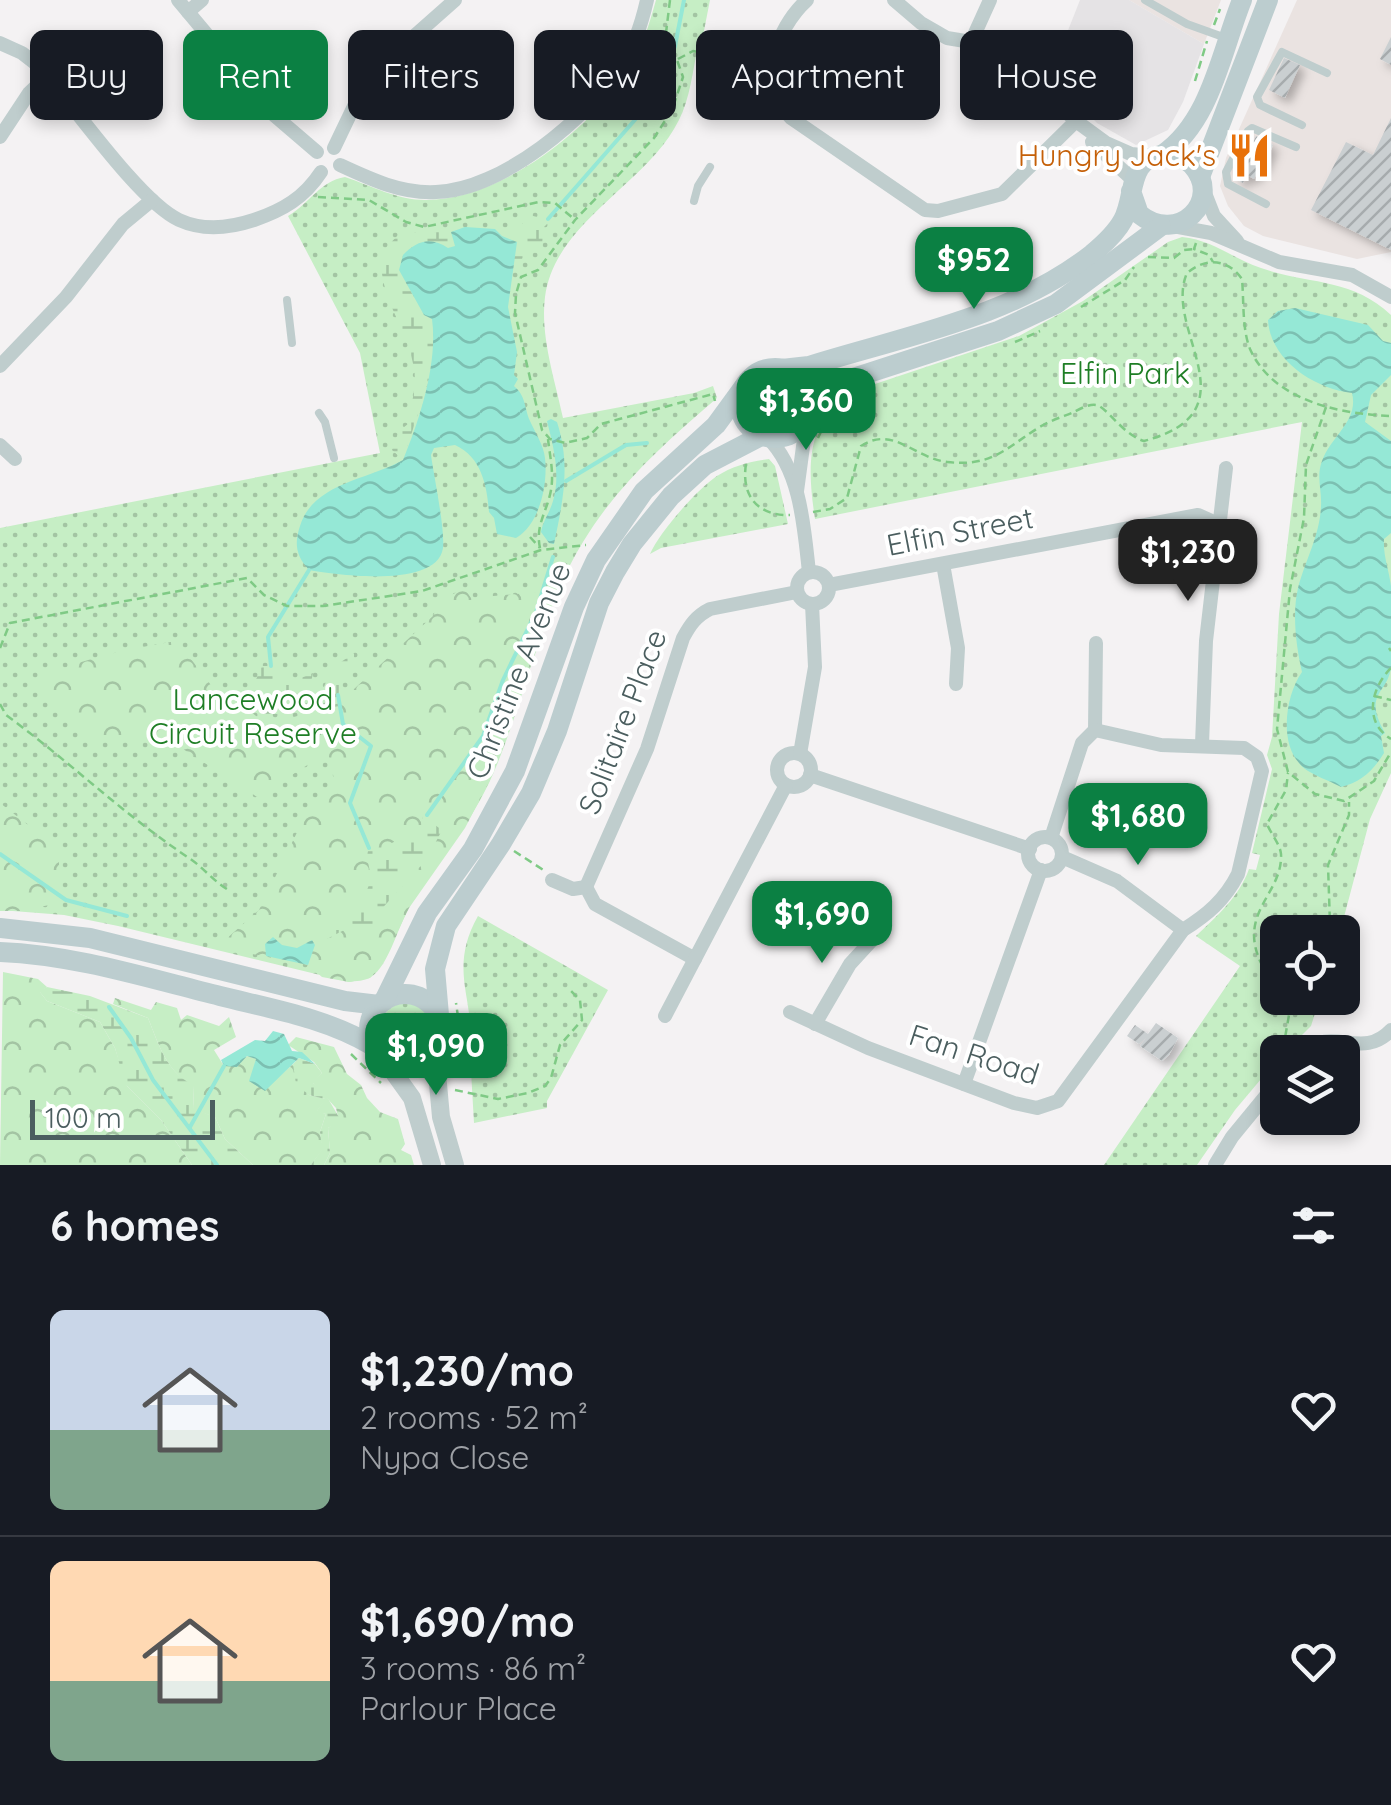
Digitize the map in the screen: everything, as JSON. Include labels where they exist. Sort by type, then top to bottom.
[{"type":"main road","points":[[1242,0],[1218,35],[1198,116],[1184,137],[1138,169],[1126,214],[1108,239],[1073,267],[1027,294],[960,320],[809,366],[766,369],[755,374],[743,388],[740,410],[744,421],[764,437],[791,434],[844,380],[998,331],[1056,304],[1167,226],[1192,216],[1202,198],[1201,182],[1268,0]]},
{"type":"main road","points":[[1218,35],[1239,33],[1258,0]]},
{"type":"main road","points":[[1159,155],[1185,160],[1201,182]]},
{"type":"main road","points":[[1132,185],[1139,214],[1167,226]]},
{"type":"main road","points":[[782,369],[801,380],[816,412]]},
{"type":"main road","name":"Christine Avenue","points":[[381,1003],[427,914],[473,849],[516,771],[574,606],[607,540],[644,491],[716,426],[743,388]]},
{"type":"main road","name":"Christine Avenue","points":[[438,1015],[435,970],[442,937],[501,844],[544,762],[599,604],[632,544],[670,496],[705,465],[764,437]]},
{"type":"main road","points":[[0,928],[90,938],[345,1001],[381,1003],[414,994],[438,1015],[442,1027],[435,1051],[417,1064],[394,1065],[326,1023],[122,971],[0,952]]},
{"type":"main road","points":[[378,1053],[370,1025],[381,1003]]},
{"type":"street","points":[[202,0],[183,6],[274,116],[317,152]]},
{"type":"street","points":[[334,148],[368,77],[455,0]]},
{"type":"street","points":[[340,165],[388,185],[419,191],[456,189],[497,174],[568,125],[609,83],[634,42],[647,0]]},
{"type":"street","points":[[785,30],[808,0]]},
{"type":"street","points":[[894,0],[922,24],[947,38],[960,40]]},
{"type":"street","points":[[976,30],[990,0]]},
{"type":"street","points":[[0,43],[30,60]]},
{"type":"street","points":[[0,138],[30,91]]},
{"type":"street","points":[[84,120],[152,200],[181,221],[210,228],[229,226],[290,205],[320,172]]},
{"type":"street","points":[[794,120],[925,210],[957,208],[1002,194],[1076,121]]},
{"type":"street","points":[[1076,121],[1119,150],[1159,155]]},
{"type":"street","points":[[1076,121],[1132,185]]},
{"type":"street","points":[[334,148],[340,155],[340,165],[334,172],[320,172],[314,164],[317,152],[334,148]]},
{"type":"street","points":[[1201,182],[1214,216],[1244,248]]},
{"type":"street","points":[[0,366],[66,298],[123,224],[152,200]]},
{"type":"street","points":[[1167,226],[1211,233],[1279,262],[1352,275],[1391,297]]},
{"type":"street","points":[[809,572],[803,499],[816,412]]},
{"type":"street","points":[[764,437],[784,457],[803,499]]},
{"type":"street","points":[[0,446],[15,459]]},
{"type":"street","points":[[1095,730],[1161,745],[1202,744],[1206,641],[1226,468]]},
{"type":"street","name":"Elfin Street","points":[[829,585],[1198,515],[1218,524]]},
{"type":"street","points":[[943,564],[958,648],[956,684]]},
{"type":"street","points":[[809,572],[820,573],[829,585],[825,598],[812,604],[802,601],[797,592],[800,577],[809,572]]},
{"type":"street","name":"Solitaire Place","points":[[586,887],[647,749],[690,626],[710,610],[797,592]]},
{"type":"street","points":[[800,754],[816,667],[812,604]]},
{"type":"street","points":[[1051,838],[1082,743],[1095,730],[1096,644]]},
{"type":"street","name":"Fan Road","points":[[790,1012],[868,1048],[1014,1104],[1038,1108],[1058,1101],[1183,930],[1218,904],[1238,874],[1262,772],[1257,758],[1244,748],[1202,744]]},
{"type":"street","points":[[789,754],[800,754],[808,760],[810,775],[800,786],[786,785],[779,777],[780,761],[789,754]]},
{"type":"street","points":[[810,775],[1030,849]]},
{"type":"street","points":[[664,1016],[786,785]]},
{"type":"street","points":[[1040,838],[1051,838],[1058,844],[1062,857],[1056,867],[1040,870],[1032,864],[1030,849],[1040,838]]},
{"type":"street","points":[[1062,857],[1117,881],[1183,930]]},
{"type":"street","points":[[964,1084],[1040,870]]},
{"type":"street","points":[[552,880],[573,889],[586,887],[595,904],[694,959]]},
{"type":"street","points":[[815,1024],[850,964],[872,940]]},
{"type":"street","points":[[1360,1043],[1368,1044],[1390,1032]]},
{"type":"street","points":[[435,1051],[441,1116],[455,1165]]},
{"type":"street","points":[[378,1053],[412,1098],[432,1165]]},
{"type":"street","points":[[1214,1165],[1260,1103]]},
{"type":"lane","points":[[1145,0],[1187,24],[1218,35]]},
{"type":"lane","points":[[1302,125],[1260,105],[1257,97],[1282,52],[1327,73]]},
{"type":"lane","points":[[1266,204],[1228,184],[1226,172],[1248,130],[1252,128],[1296,147]]},
{"type":"lane","points":[[694,201],[710,168]]},
{"type":"lane","points":[[287,300],[292,344]]},
{"type":"lane","points":[[319,413],[326,422],[334,458]]},
{"type":"path","points":[[670,0],[665,41],[683,78],[672,110],[654,138],[575,220],[538,270],[521,277],[516,294],[519,329],[542,430],[549,438],[565,444],[586,438],[601,424],[713,394]]},
{"type":"path","points":[[1193,86],[1218,35],[1224,0]]},
{"type":"path","points":[[677,60],[696,52]]},
{"type":"path","points":[[305,191],[312,197],[369,200],[424,228],[539,202],[555,202],[575,220]]},
{"type":"path","points":[[1194,249],[1199,236]]},
{"type":"path","points":[[1075,310],[1125,280],[1149,256],[1174,258],[1184,250],[1194,249],[1209,255],[1214,262]]},
{"type":"path","points":[[740,462],[746,461],[743,482],[755,504],[773,516],[805,514],[830,509],[847,498],[861,446],[878,437],[900,442],[940,461],[971,461],[1000,455],[1041,426],[1096,405],[1135,438],[1144,441],[1172,434],[1193,414],[1200,380],[1182,294],[1184,278],[1192,268],[1214,262],[1231,266],[1242,280],[1249,346],[1261,367],[1282,389],[1348,411],[1391,416]]},
{"type":"path","points":[[1010,344],[1046,328]]},
{"type":"path","points":[[1260,961],[1256,951],[1256,914],[1277,875],[1281,850],[1267,824],[1286,790],[1288,772],[1277,729],[1290,589],[1304,518],[1306,465],[1326,405]]},
{"type":"path","points":[[814,450],[816,412]]},
{"type":"path","points":[[541,550],[538,530],[553,474],[549,438]]},
{"type":"path","points":[[803,499],[805,514]]},
{"type":"path","points":[[530,537],[541,550]]},
{"type":"path","points":[[0,648],[10,623],[247,578],[264,595],[286,606],[323,606],[422,591],[541,550],[607,540]]},
{"type":"path","points":[[1391,668],[1382,677],[1374,696],[1375,722],[1391,739]]},
{"type":"path","points":[[1374,696],[1391,700]]},
{"type":"path","points":[[0,704],[6,715],[96,790],[230,891]]},
{"type":"path","points":[[1350,801],[1374,781],[1391,752]]},
{"type":"path","points":[[1288,772],[1315,794],[1350,801]]},
{"type":"path","points":[[1329,915],[1329,856],[1350,814],[1350,801]]},
{"type":"path","points":[[501,844],[543,869],[552,880]]},
{"type":"path","points":[[450,1090],[498,1098],[528,1094],[544,1086],[551,1078],[560,1044],[582,1020],[580,1000],[571,991]]},
{"type":"path","points":[[342,1046],[387,1089]]},
{"type":"shaded area","points":[[1080,0],[1129,0],[1204,44],[1183,102],[1168,130],[1136,145],[1094,120],[1133,120],[1133,30],[1068,30]]},
{"type":"shaded area","points":[[1129,0],[1221,0],[1204,44]]},
{"type":"shaded area","points":[[1297,0],[1391,0],[1391,252],[1357,259],[1263,236],[1244,226],[1228,206],[1220,186],[1226,158]]},
{"type":"green space","name":"Lancewood Circuit Reserve","points":[[656,0],[710,0],[704,30],[696,30],[696,56],[679,121],[641,170],[581,227],[552,271],[545,297],[546,342],[563,418],[713,386],[717,398],[627,483],[583,542],[554,599],[489,783],[411,904],[383,964],[369,978],[349,982],[118,926],[64,915],[0,910],[0,528],[380,453],[360,353],[288,216],[336,179],[345,177],[415,199],[454,197],[512,175],[540,158],[586,120],[676,120],[676,30],[648,28]]},
{"type":"green space","points":[[533,216],[551,220],[543,228],[542,248],[537,253],[527,250],[515,272],[511,241],[495,229],[519,226]]},
{"type":"green space","points":[[451,232],[456,245],[448,248],[422,242],[403,255],[399,270],[424,315],[432,319],[435,352],[403,460],[392,450],[399,431],[408,424],[415,375],[384,285],[381,253],[400,233]]},
{"type":"green space","name":"Elfin Park","points":[[1182,237],[1203,242],[1261,268],[1345,288],[1391,315],[1391,773],[1370,819],[1345,915],[1260,915],[1260,1015],[1315,1015],[1311,1026],[1302,1035],[1260,1035],[1260,1080],[1197,1165],[1104,1165],[1240,966],[1196,936],[1233,897],[1249,869],[1256,870],[1260,855],[1252,853],[1272,769],[1267,755],[1272,737],[1279,614],[1302,422],[815,519],[812,452],[821,423],[842,395],[1019,336],[1083,301],[1168,242]]},
{"type":"green space","points":[[769,459],[775,466],[788,524],[661,548],[650,554],[670,524],[709,482],[735,467]]},
{"type":"green space","points":[[560,585],[489,782],[465,828],[409,908],[382,964],[370,978],[349,982],[322,977],[308,965],[217,947],[259,910],[307,812],[336,788],[328,752],[257,797],[163,736],[98,741],[28,684],[100,656],[177,641],[214,689],[234,698],[256,716],[278,721],[313,712],[353,690],[433,616],[439,602],[464,588],[471,598],[537,592]]},
{"type":"green space","points":[[354,653],[354,662],[338,695],[314,699],[286,714],[262,714],[254,684],[262,666],[276,666],[294,681],[313,673],[311,682],[315,687],[324,687],[331,669]]},
{"type":"green space","points":[[0,803],[59,849],[59,903],[0,911]]},
{"type":"green space","points":[[427,815],[442,830],[427,859],[377,914],[370,931],[357,935],[350,927],[315,945],[312,940],[326,932],[334,915],[354,905],[368,888],[369,848],[381,849],[401,838],[420,836],[423,816]]},
{"type":"green space","points":[[478,916],[608,990],[547,1101],[547,1108],[474,1123],[471,1071],[464,1064],[470,1026],[464,957]]},
{"type":"green space","points":[[3,972],[38,979],[47,987],[40,992],[47,1001],[100,1022],[115,1048],[127,1086],[161,1120],[192,1165],[0,1165]]},
{"type":"green space","points":[[47,987],[90,996],[148,1018],[170,1065],[193,1085],[194,1109],[215,1117],[225,1139],[253,1165],[192,1165],[161,1120],[125,1084],[115,1048],[100,1022],[47,1001],[39,991]]},
{"type":"green space","points":[[115,998],[151,1010],[156,1002],[177,1008],[181,1020],[187,1015],[219,1026],[229,1017],[236,1037],[214,1050],[224,1066],[248,1056],[257,1059],[257,1085],[264,1090],[293,1064],[309,1095],[326,1099],[317,1111],[326,1114],[320,1132],[323,1149],[311,1165],[253,1165],[225,1139],[215,1117],[194,1110],[193,1086],[170,1065],[148,1018],[113,1004]]},
{"type":"green space","points":[[409,1002],[429,1015],[435,1033],[425,1051],[403,1059],[385,1049],[379,1030],[388,1010]]},
{"type":"green space","points":[[296,1037],[334,1047],[347,1074],[361,1085],[367,1098],[380,1112],[398,1119],[405,1144],[401,1150],[411,1155],[414,1165],[324,1165],[330,1153],[328,1128],[339,1121],[336,1108],[312,1082],[322,1073],[314,1062],[288,1045]]},
{"type":"green space","points":[[299,1058],[315,1064],[322,1073],[313,1083],[351,1132],[349,1140],[335,1125],[328,1128],[330,1153],[324,1165],[311,1165],[322,1149],[320,1132],[326,1114],[316,1112],[325,1099],[309,1095],[296,1084],[293,1064]]},
{"type":"water","points":[[465,227],[495,229],[517,242],[508,307],[517,352],[514,375],[518,379],[514,386],[523,398],[545,458],[545,479],[537,513],[516,538],[497,534],[477,465],[455,445],[434,448],[431,455],[443,539],[437,561],[423,569],[384,576],[309,570],[301,560],[297,544],[307,512],[329,491],[403,460],[421,409],[430,372],[432,319],[424,315],[399,270],[403,255],[424,242],[455,246],[451,232]]},
{"type":"water","points":[[1295,308],[1368,325],[1383,341],[1391,343],[1391,375],[1371,395],[1365,422],[1391,441],[1391,533],[1384,539],[1384,545],[1391,586],[1391,667],[1376,702],[1385,733],[1381,736],[1384,753],[1366,775],[1341,787],[1299,763],[1289,743],[1287,718],[1292,692],[1302,672],[1295,608],[1320,517],[1320,467],[1348,420],[1353,403],[1352,393],[1310,379],[1277,348],[1268,320],[1278,311]]},
{"type":"water","points":[[547,421],[557,422],[565,468],[554,544],[541,532],[556,480]]},
{"type":"water","points":[[273,937],[282,945],[297,948],[312,940],[315,945],[308,965],[266,956],[265,944]]},
{"type":"water","points":[[273,1031],[284,1034],[292,1051],[302,1052],[315,1064],[299,1058],[265,1091],[249,1081],[256,1059],[247,1056],[237,1067],[224,1066],[221,1060],[255,1040],[265,1041]]},
{"type":"building","points":[[1391,37],[1391,65],[1380,59]]},
{"type":"building","points":[[1284,58],[1300,65],[1285,98],[1269,90]]},
{"type":"building","points":[[1391,118],[1391,250],[1311,210],[1346,142],[1373,155]]},
{"type":"building","points":[[1242,135],[1254,141],[1256,136],[1273,145],[1262,170],[1259,168],[1254,179],[1247,175],[1243,183],[1235,179],[1239,170],[1228,165]]},
{"type":"building","points":[[1156,1023],[1178,1038],[1162,1061],[1140,1046],[1146,1038],[1139,1044],[1127,1036],[1135,1025],[1148,1034]]},
{"type":"waterway","points":[[548,219],[655,97],[675,46],[684,0]]},
{"type":"waterway","points":[[566,481],[626,445],[647,443]]},
{"type":"waterway","points":[[427,815],[483,736],[503,680],[536,612],[553,557]]},
{"type":"waterway","points":[[271,666],[268,637],[309,570]]},
{"type":"waterway","points":[[338,695],[343,724],[371,746],[350,803],[369,848]]},
{"type":"waterway","points":[[0,854],[66,900],[127,916]]},
{"type":"waterway","points":[[109,1007],[153,1080],[217,1165]]},
{"type":"waterway","points":[[190,1127],[224,1066]]},
{"type":"place","name":"Hungry Jack's","points":[[1249,156]]}]
